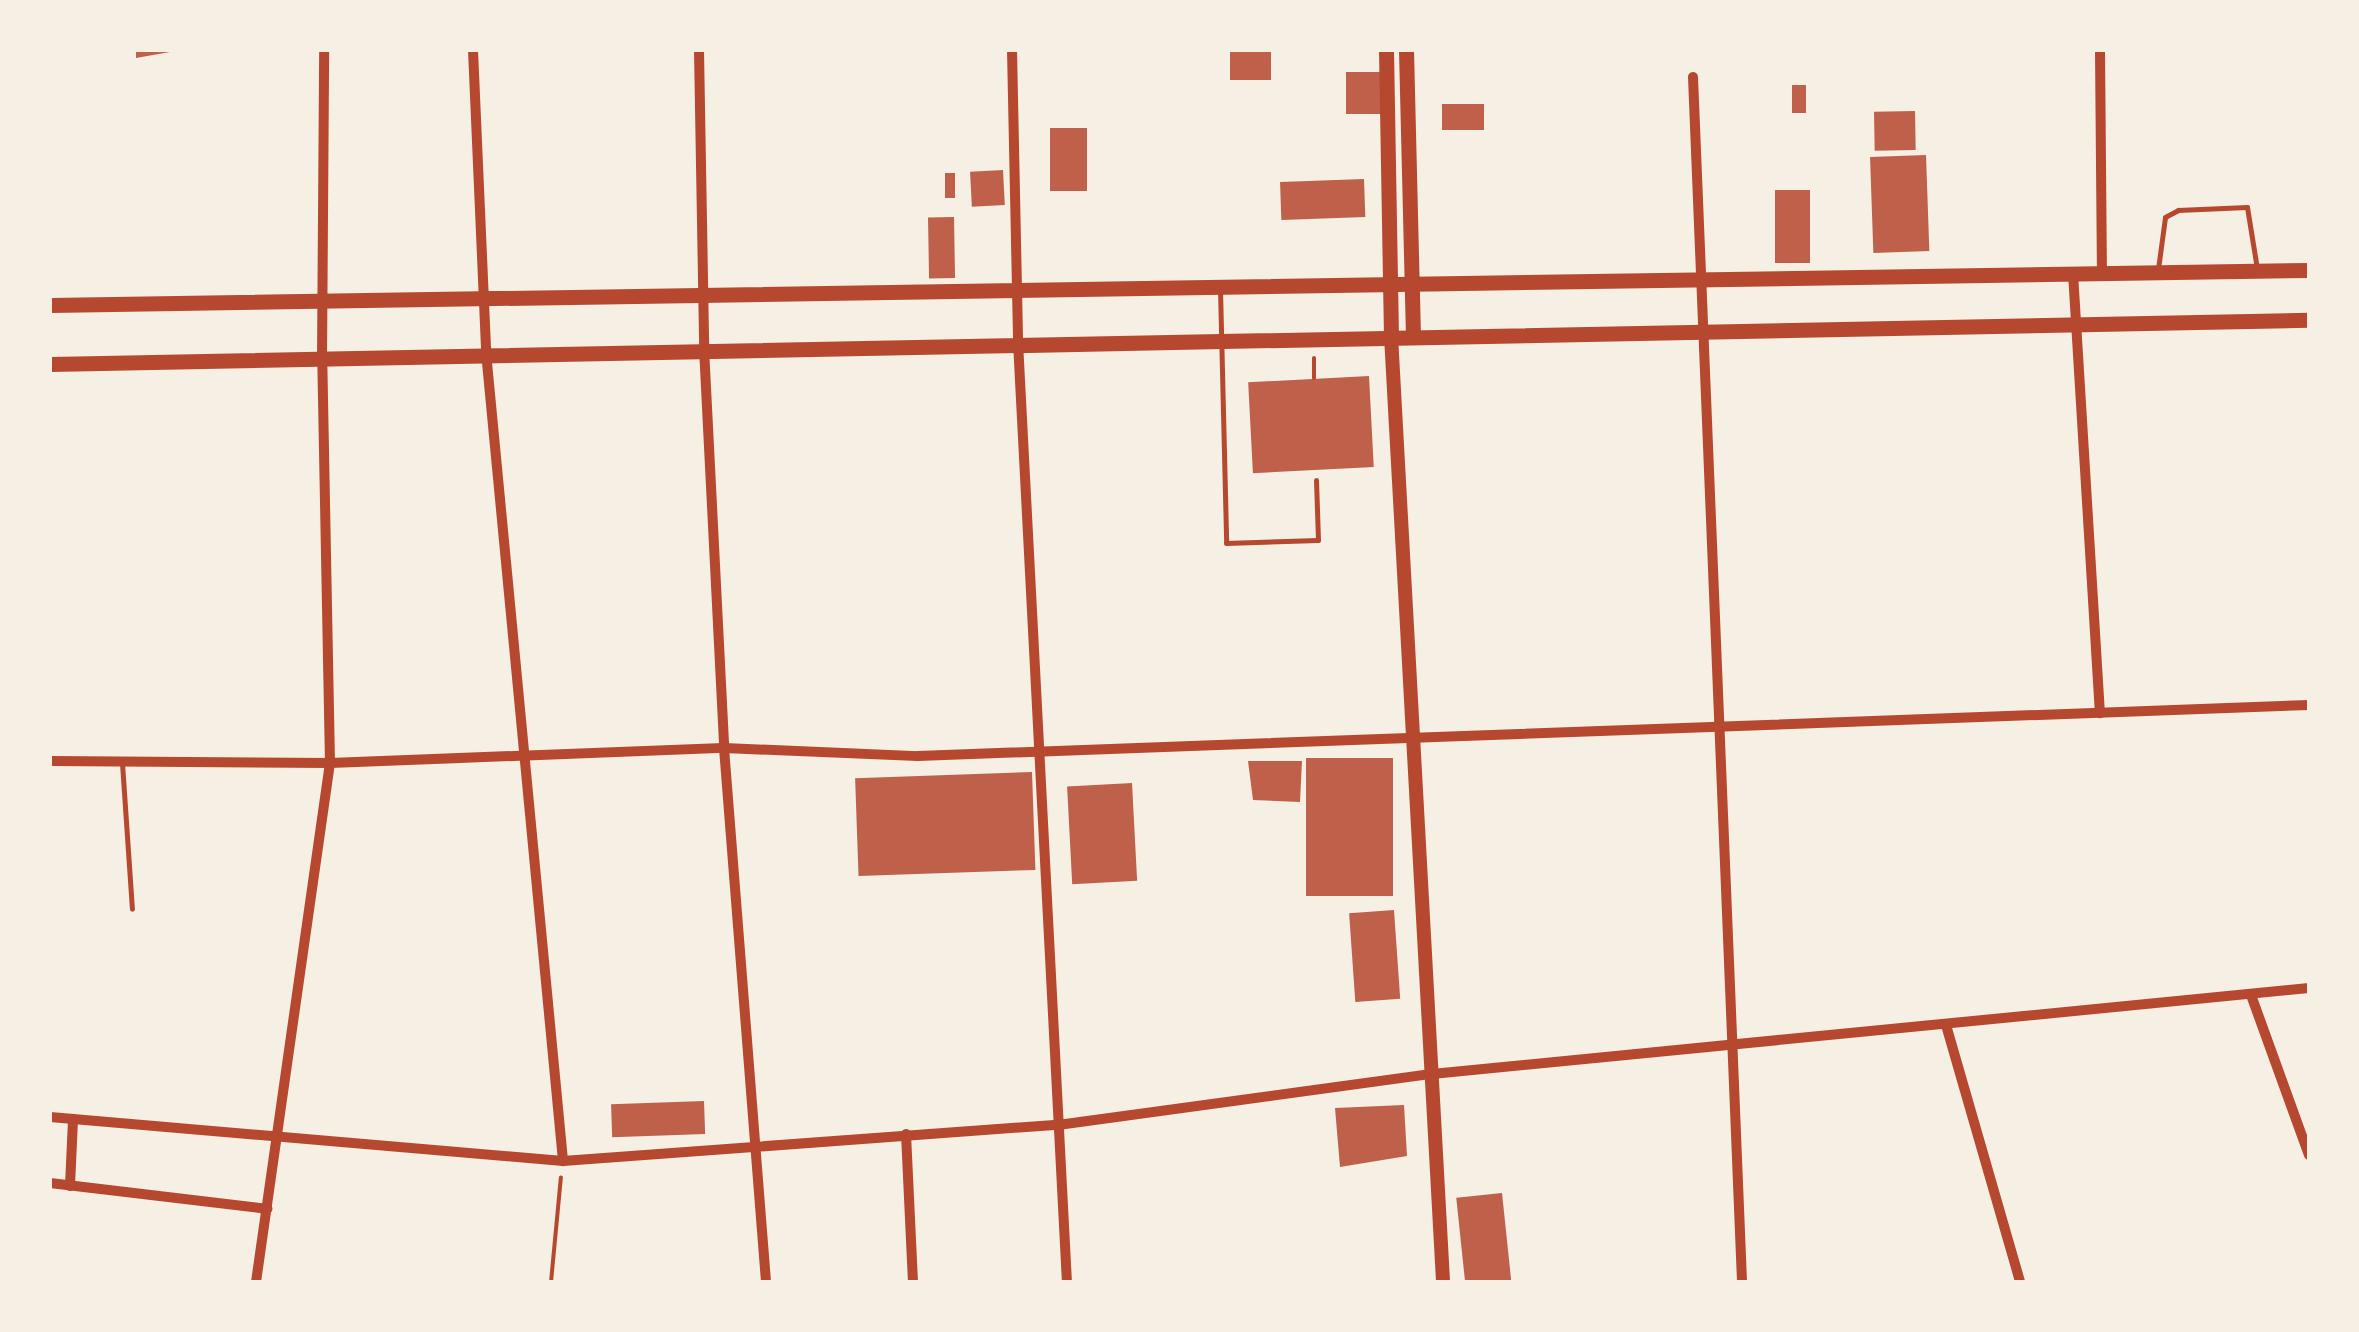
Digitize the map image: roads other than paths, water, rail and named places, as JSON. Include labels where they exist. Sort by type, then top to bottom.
[{"type":"main road","points":[[1386,50],[1391,336]]},
{"type":"main road","points":[[1406,50],[1413,335]]},
{"type":"main road","points":[[50,305],[2309,270]]},
{"type":"main road","points":[[50,364],[322,360],[486,352],[2309,320]]},
{"type":"street","points":[[256,1282],[330,762],[322,360],[324,50]]},
{"type":"street","points":[[473,50],[486,352],[563,1161]]},
{"type":"street","points":[[699,50],[704,348],[724,748],[759,1148],[766,1282]]},
{"type":"street","points":[[1012,50],[1018,342],[1067,1282]]},
{"type":"street","points":[[2100,50],[2102,272]]},
{"type":"street","points":[[1694,77],[1742,1282]]},
{"type":"street","points":[[2073,273],[2100,713]]},
{"type":"street","points":[[1391,336],[1443,1282]]},
{"type":"street","points":[[50,761],[330,762],[724,748],[918,756],[2309,704]]},
{"type":"street","points":[[50,1117],[563,1161],[1058,1125],[1432,1074],[1733,1048],[2309,988]]},
{"type":"street","points":[[2251,995],[2309,1156]]},
{"type":"street","points":[[1946,1025],[2020,1282]]},
{"type":"street","points":[[70,1186],[73,1119]]},
{"type":"street","points":[[906,1134],[913,1282]]},
{"type":"street","points":[[50,1183],[267,1209]]},
{"type":"lane","points":[[2158,272],[2165,218],[2178,210],[2248,207],[2257,270]]},
{"type":"lane","points":[[1220,286],[1226,543],[1318,540],[1316,480]]},
{"type":"lane","points":[[122,762],[132,910]]}]
